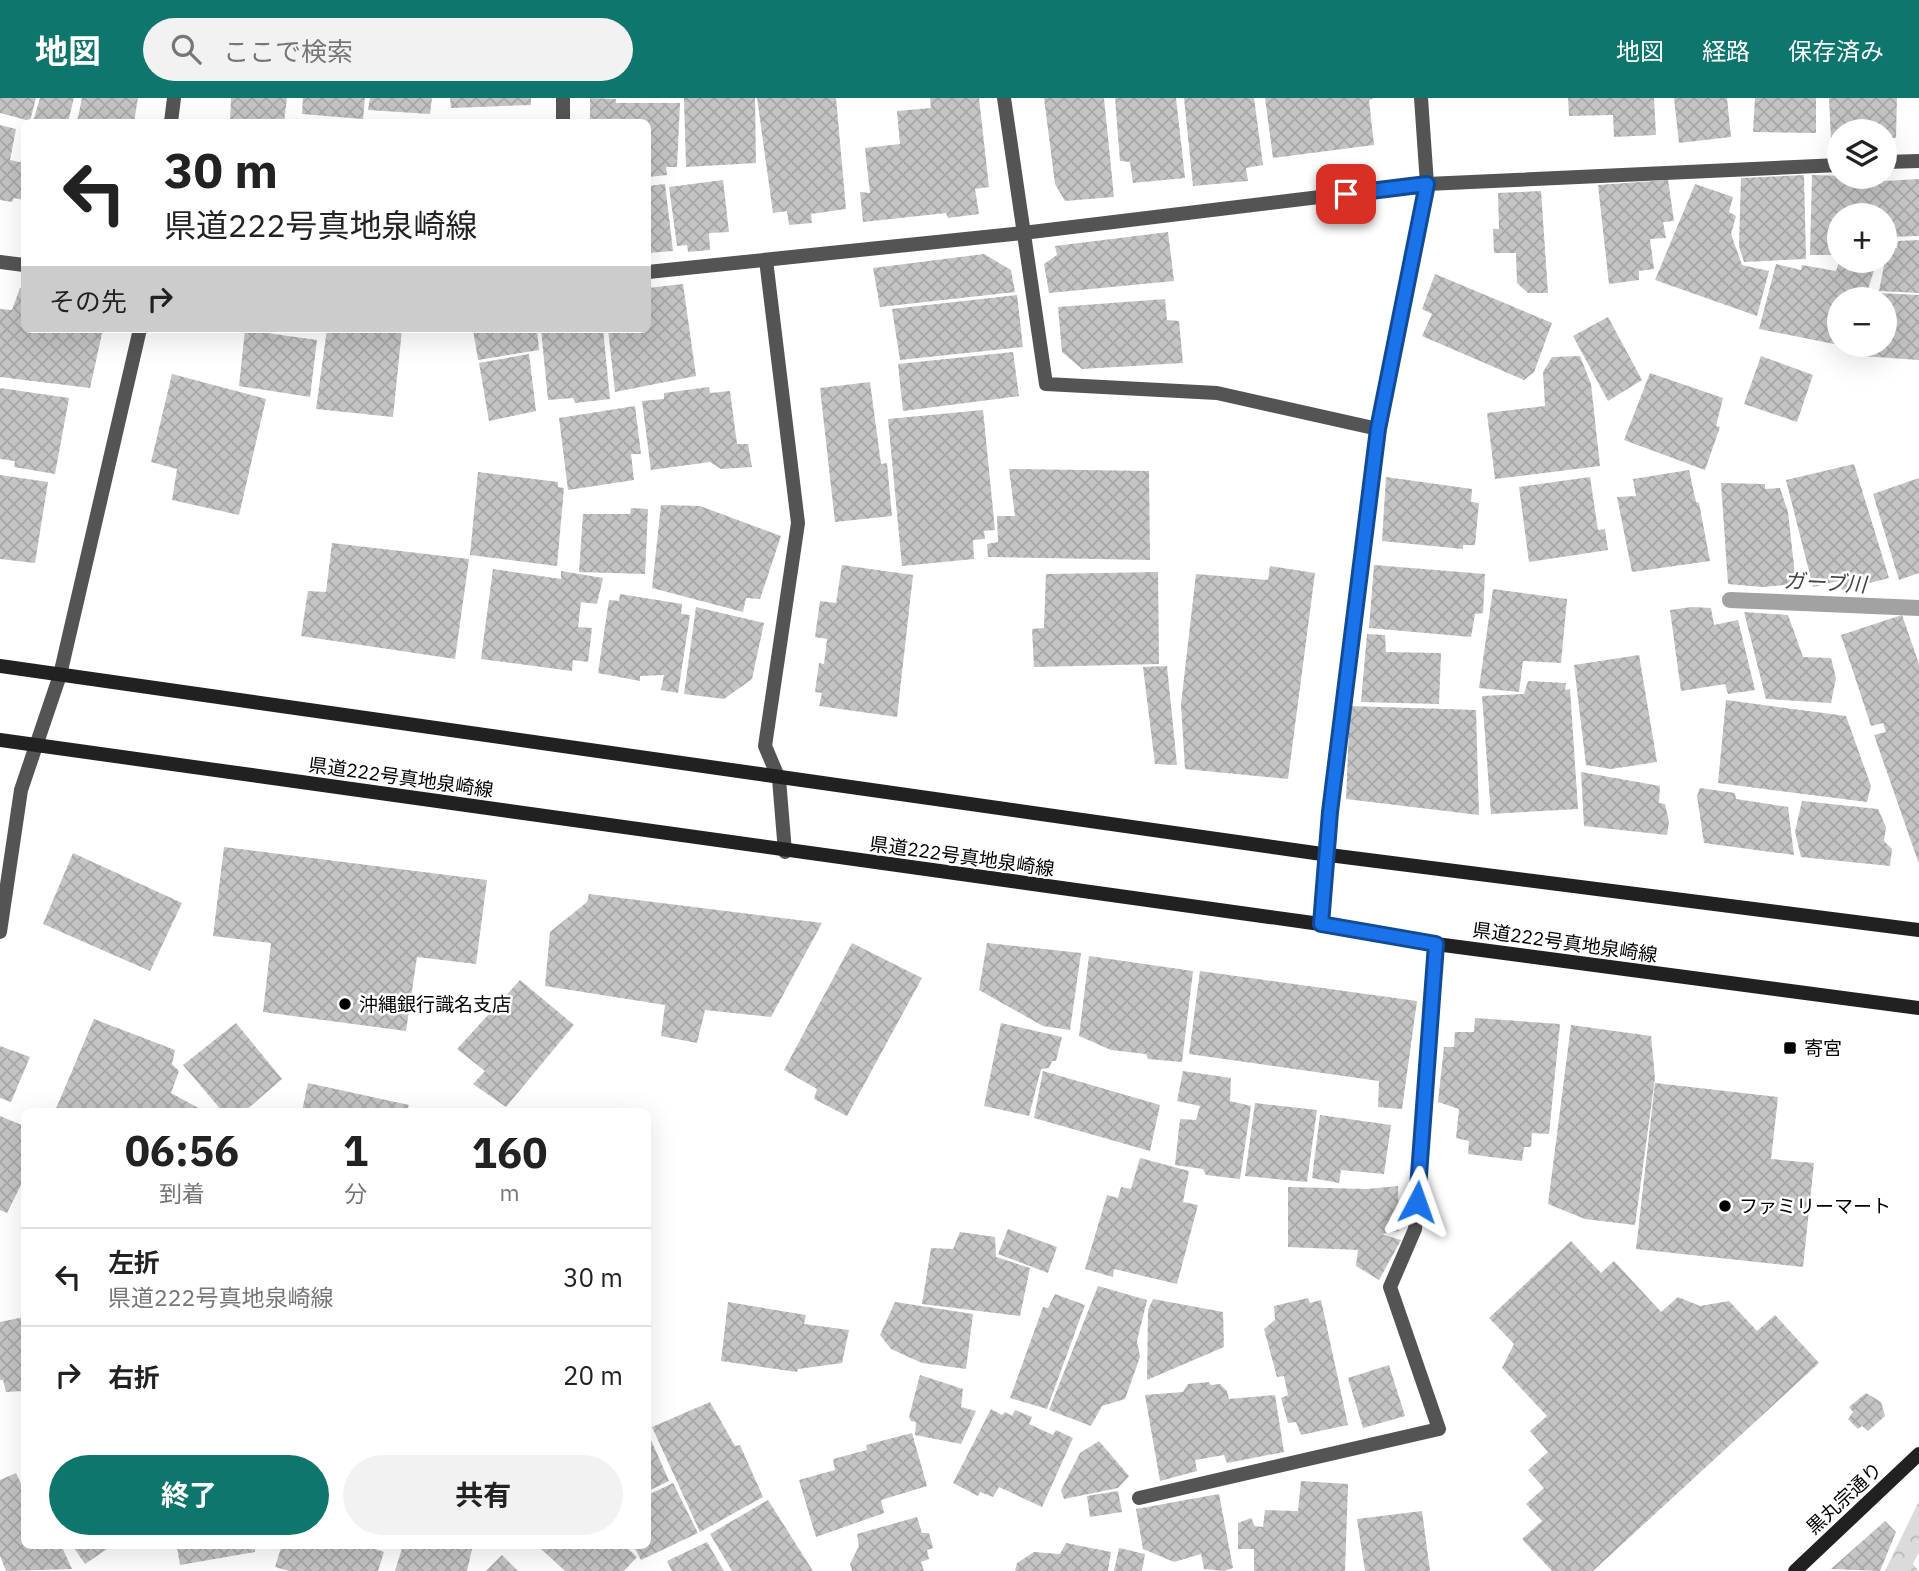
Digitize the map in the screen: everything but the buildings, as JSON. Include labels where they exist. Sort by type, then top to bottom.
[{"type":"main road","points":[[0,666],[779,779],[1329,855],[1919,930]]},
{"type":"main road","name":"県道222号真地泉崎線","points":[[0,740],[785,852],[1321,924],[1436,944],[1919,1008]]},
{"type":"main road","name":"黒丸宗通り","points":[[1795,1571],[1919,1454]]},
{"type":"street","points":[[171,119],[174,98]]},
{"type":"street","points":[[563,98],[563,119]]},
{"type":"street","points":[[1004,98],[1046,384],[1217,393],[1378,429]]},
{"type":"street","points":[[1321,924],[1329,855],[1330,812],[1378,429],[1427,184],[1421,98]]},
{"type":"street","points":[[1897,162],[1919,161]]},
{"type":"street","points":[[651,272],[1023,233],[1427,184],[1827,166]]},
{"type":"street","points":[[766,260],[798,523],[765,746],[779,779],[785,852]]},
{"type":"street","points":[[0,262],[21,265]]},
{"type":"street","points":[[0,932],[21,790],[60,676],[139,333]]},
{"type":"street","points":[[1139,1498],[1439,1429],[1390,1287],[1415,1229],[1436,944]]},
{"type":"green space","points":[[1919,1501],[1919,1552],[1913,1564],[1919,1571],[1885,1571]]},
{"type":"waterway","name":"ガーブ川","points":[[1730,600],[1919,608]]},
{"type":"place","name":"沖縄銀行識名支店","points":[[345,1004]]},
{"type":"place","name":"寄宮","points":[[1790,1048]]},
{"type":"place","name":"ファミリーマート","points":[[1725,1206]]},
{"type":"route","points":[[1346,194],[1427,184],[1378,429],[1330,812],[1329,855],[1321,924],[1436,944],[1417,1202]]}]
